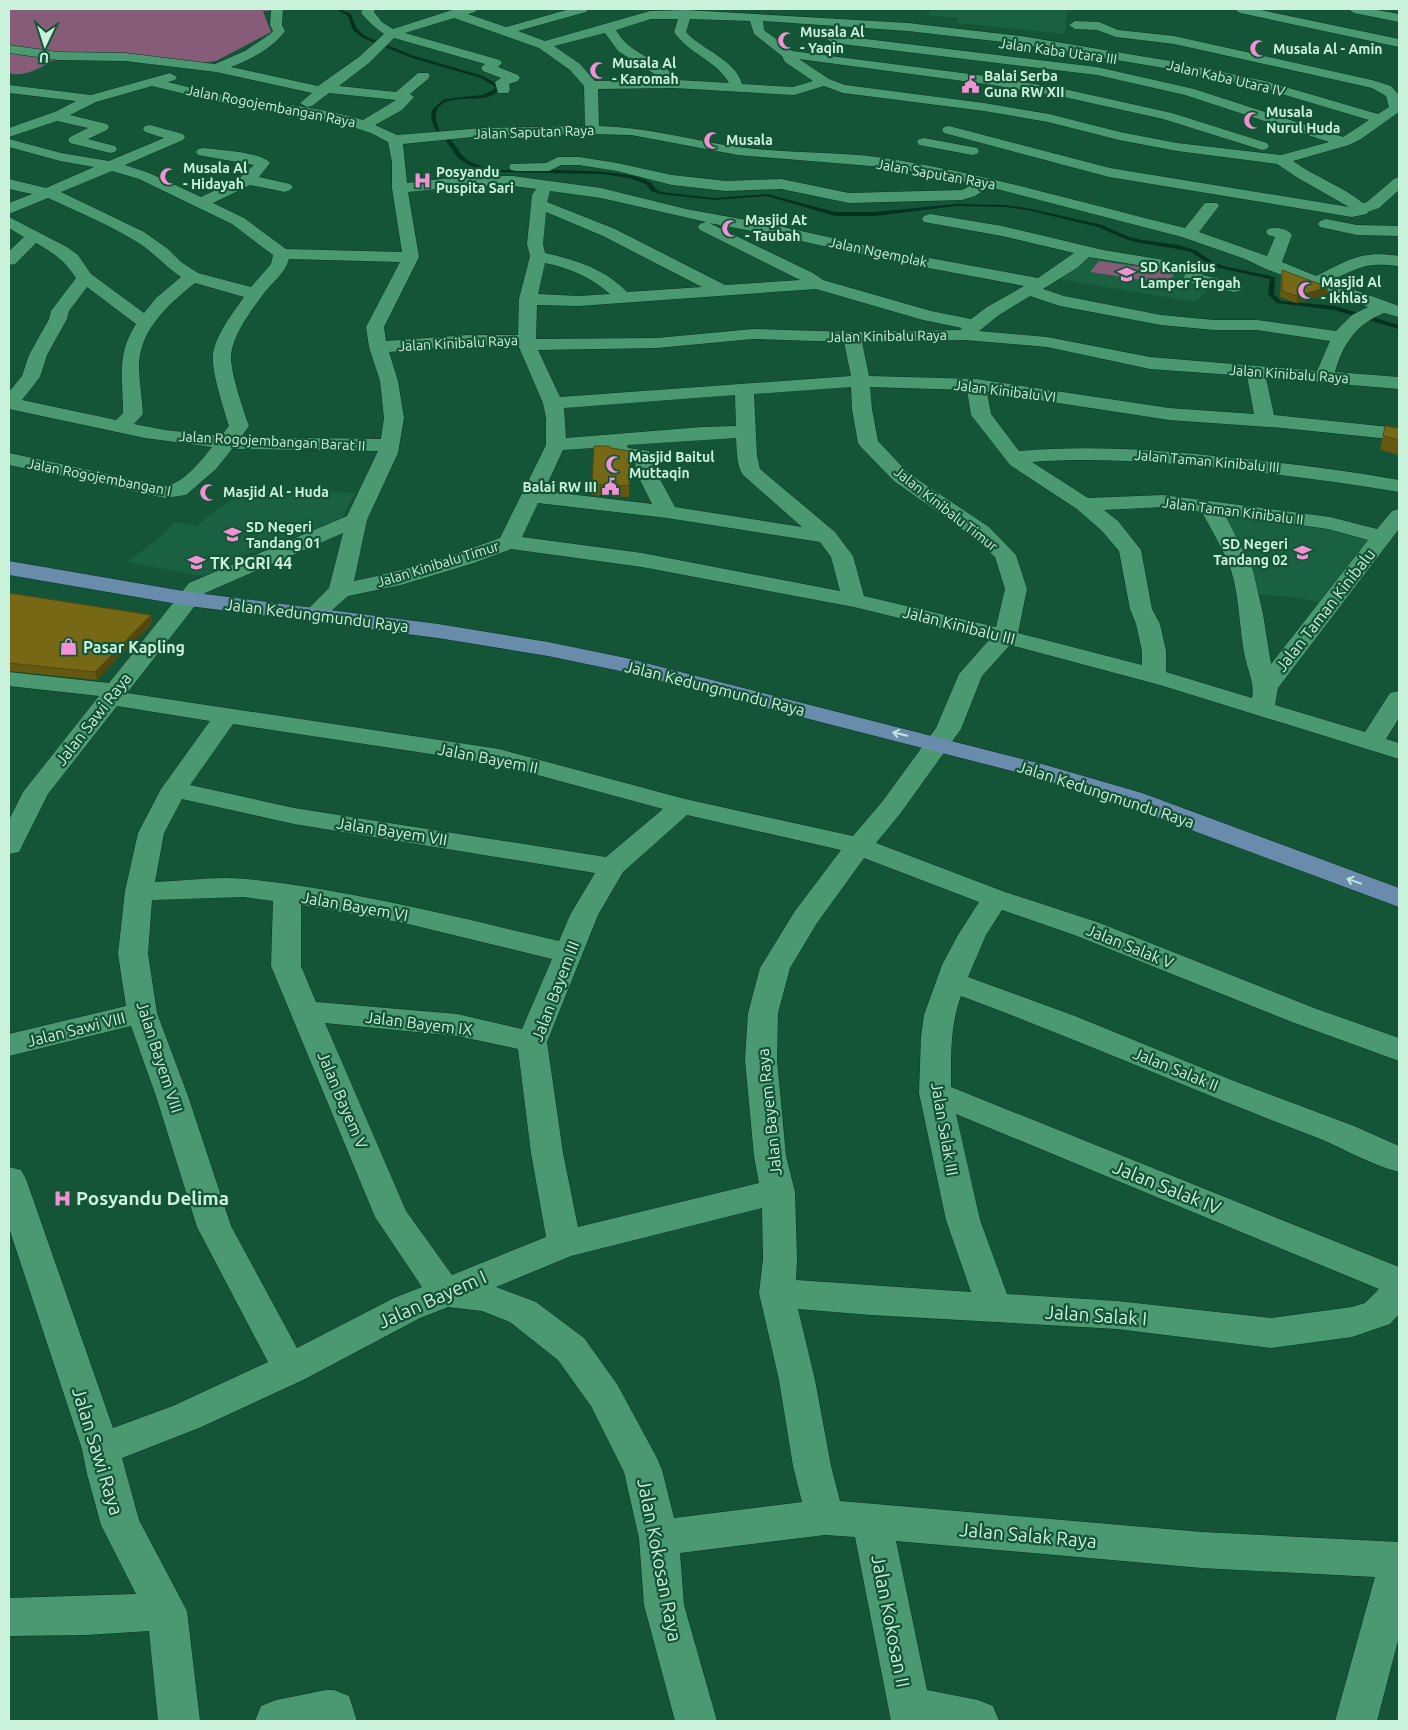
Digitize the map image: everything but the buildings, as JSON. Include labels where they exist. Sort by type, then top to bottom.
[{"type":"main road","name":"Jalan Kedungmundu Raya","points":[[9,555],[193,594]]},
{"type":"main road","name":"Jalan Kedungmundu Raya","points":[[9,568],[193,594],[327,603],[438,631],[597,659],[943,736],[1147,790],[1399,880]]},
{"type":"main road","name":"Jalan Kedungmundu Raya","points":[[943,736],[1033,769],[1133,799],[1399,898]]},
{"type":"street","points":[[9,133],[55,116],[91,99],[152,82],[216,68],[258,49],[277,36],[279,30],[276,25],[277,9]]},
{"type":"street","points":[[369,9],[367,13],[378,25],[384,42]]},
{"type":"street","points":[[298,110],[384,42],[452,14],[471,9]]},
{"type":"street","points":[[504,31],[582,9]]},
{"type":"street","points":[[984,107],[1014,84],[1052,65],[1070,48],[1075,25],[1073,9]]},
{"type":"street","points":[[1240,9],[1294,19],[1399,43]]},
{"type":"street","points":[[1354,9],[1398,17]]},
{"type":"street","points":[[1294,19],[1310,12]]},
{"type":"street","points":[[452,14],[470,18],[544,46],[575,67],[591,85],[597,100],[592,130]]},
{"type":"street","points":[[686,14],[680,32],[690,44],[723,66],[736,82],[735,89]]},
{"type":"street","name":"Jalan Kaba Utara IV","points":[[544,46],[650,15],[756,16],[908,27],[1070,48],[1144,60],[1265,85],[1381,119]]},
{"type":"street","points":[[908,27],[924,15]]},
{"type":"street","points":[[756,16],[758,31],[788,54],[790,59],[824,82],[842,89],[984,107],[1049,118],[1119,136],[1176,147],[1286,158],[1344,142],[1396,108],[1393,89],[1174,40],[1116,33],[1099,26]]},
{"type":"street","points":[[1075,25],[1200,33]]},
{"type":"street","points":[[609,28],[612,36],[626,53],[663,72],[674,84]]},
{"type":"street","points":[[758,31],[787,34]]},
{"type":"street","name":"Jalan Kaba Utara III","points":[[816,37],[1097,71],[1189,92],[1344,142]]},
{"type":"street","points":[[384,42],[495,63],[488,68],[514,78],[502,82],[503,90]]},
{"type":"street","points":[[9,49],[58,56],[125,57],[216,68],[322,90],[406,96],[406,100],[397,107],[364,125]]},
{"type":"street","points":[[788,54],[1014,84],[1167,116],[1286,158],[1303,175],[1338,193],[1361,209]]},
{"type":"street","points":[[400,95],[423,76]]},
{"type":"street","name":"Jalan Rogojembangan Raya","points":[[152,82],[230,100],[342,118],[376,129],[394,140]]},
{"type":"street","points":[[591,85],[674,84],[794,91],[824,82]]},
{"type":"street","points":[[9,89],[91,99]]},
{"type":"street","points":[[900,108],[913,98]]},
{"type":"street","points":[[55,116],[102,127],[77,137],[75,140],[77,142],[139,155]]},
{"type":"street","points":[[9,209],[178,137],[150,130]]},
{"type":"street","name":"Jalan Saputan Raya","points":[[394,140],[457,135],[592,130],[637,132],[738,151],[895,164],[987,182],[1188,234],[1251,255],[1316,282],[1376,313]]},
{"type":"street","points":[[949,130],[1072,163],[1152,180],[1352,212],[1361,211],[1361,209],[1373,205],[1399,182]]},
{"type":"street","points":[[597,163],[637,132]]},
{"type":"street","points":[[327,603],[349,558],[356,520],[388,453],[388,444],[394,418],[389,381],[374,327],[411,257],[400,188],[399,162],[394,140]]},
{"type":"street","points":[[9,143],[60,157],[113,166],[167,186],[238,221],[282,254],[411,257]]},
{"type":"street","points":[[895,164],[920,144],[975,152],[1056,173]]},
{"type":"street","points":[[201,203],[248,180],[258,172],[263,163],[251,159],[203,152]]},
{"type":"street","points":[[1082,155],[1130,167],[1206,173]]},
{"type":"street","points":[[506,166],[519,174],[549,167],[561,161],[597,163],[672,180],[726,186],[781,184],[855,199],[962,195],[970,193],[987,182]]},
{"type":"street","name":"Jalan Ngemplak","points":[[400,188],[519,174],[546,185],[623,197],[686,214],[774,230],[1035,287],[1060,301],[1161,320],[1214,325],[1257,325],[1342,337]]},
{"type":"street","points":[[248,180],[285,187]]},
{"type":"street","points":[[9,184],[50,193],[148,240],[175,266],[192,277],[238,291],[255,293]]},
{"type":"street","points":[[527,343],[528,299],[538,256],[534,244],[540,195],[546,185]]},
{"type":"street","points":[[1290,185],[1338,193]]},
{"type":"street","points":[[539,204],[619,236],[721,290]]},
{"type":"street","points":[[1193,204],[1232,206],[1357,230],[1399,231]]},
{"type":"street","points":[[1188,234],[1211,206]]},
{"type":"street","name":"Jalan Ngemplak","points":[[686,214],[698,224],[807,277],[817,284],[929,316],[969,330]]},
{"type":"street","points":[[930,219],[1002,231],[1053,242],[1085,252],[1195,270],[1192,278],[1234,287]]},
{"type":"street","points":[[9,222],[72,258],[85,278],[145,322]]},
{"type":"street","points":[[1272,265],[1284,235],[1274,232]]},
{"type":"street","points":[[9,260],[34,236]]},
{"type":"street","points":[[969,330],[1012,297],[1035,287],[1072,264],[1085,252]]},
{"type":"street","points":[[228,442],[239,426],[228,391],[222,355],[236,322],[255,293],[279,265],[282,254]]},
{"type":"street","points":[[538,256],[574,266],[604,279],[623,298]]},
{"type":"street","points":[[1316,282],[1366,259],[1399,261]]},
{"type":"street","points":[[120,426],[134,414],[131,356],[139,332],[145,322],[178,287],[192,277]]},
{"type":"street","points":[[10,403],[31,377],[38,355],[58,319],[60,311],[85,278]]},
{"type":"street","name":"Jalan Ngemplak","points":[[528,299],[579,301],[817,284]]},
{"type":"street","points":[[1325,376],[1342,337],[1376,313]]},
{"type":"street","name":"Jalan Kinibalu Raya","points":[[378,347],[468,340],[527,343],[657,343],[753,334],[852,337],[969,330],[1047,342],[1150,362],[1399,383]]},
{"type":"street","name":"Jalan Kinibalu Timur","points":[[852,337],[868,442],[901,477],[981,532],[1005,555],[1016,589],[1005,637],[971,674],[943,736]]},
{"type":"street","name":"Jalan Kinibalu Timur","points":[[327,603],[393,580],[466,558],[509,542],[556,445],[556,418],[553,403],[527,343]]},
{"type":"street","points":[[1256,372],[1265,420]]},
{"type":"street","name":"Jalan Kinibalu VI","points":[[553,403],[824,382],[860,381],[976,385],[1170,414],[1265,420],[1399,434]]},
{"type":"street","points":[[976,385],[981,415],[1017,461],[1084,505],[1110,526],[1130,550],[1141,609],[1148,624],[1154,651],[1154,676]]},
{"type":"street","points":[[744,389],[750,471],[827,537],[842,556],[854,600]]},
{"type":"street","name":"Jalan Rogojembangan Barat II","points":[[10,403],[64,416],[166,436],[228,442],[366,446],[388,444]]},
{"type":"street","points":[[556,445],[702,433],[746,432]]},
{"type":"street","points":[[615,440],[619,452],[642,455],[645,460],[646,472],[668,512]]},
{"type":"street","name":"Jalan Rogojembangan I","points":[[9,459],[166,492],[179,492],[209,465],[228,442]]},
{"type":"street","name":"Jalan Taman Kinibalu III","points":[[1014,457],[1060,453],[1119,453],[1331,474],[1399,486]]},
{"type":"street","points":[[532,496],[668,512],[827,537]]},
{"type":"street","name":"Jalan Taman Kinibalu II","points":[[1084,505],[1163,501],[1330,523],[1380,537]]},
{"type":"street","points":[[1209,507],[1227,538],[1242,570],[1252,614],[1258,657],[1266,687]]},
{"type":"street","name":"Jalan Taman Kinibalu","points":[[1262,710],[1266,687],[1380,537],[1399,515]]},
{"type":"street","points":[[193,594],[356,520]]},
{"type":"street","name":"Jalan Kinibalu III","points":[[509,542],[642,560],[854,600],[1154,676],[1399,751]]},
{"type":"street","name":"Jalan Sawi Raya","points":[[9,846],[36,792],[193,594]]},
{"type":"street","points":[[1258,657],[1283,664]]},
{"type":"street","name":"Jalan Bayem II","points":[[9,679],[113,695],[226,716],[499,756],[682,806],[859,846]]},
{"type":"street","points":[[1372,742],[1399,698]]},
{"type":"street","name":"Jalan Bayem VIII","points":[[226,716],[174,789],[151,833],[139,891],[133,954],[142,1012],[172,1096],[214,1227],[290,1369]]},
{"type":"street","name":"Jalan Bayem Raya","points":[[825,1516],[812,1466],[797,1380],[777,1293],[780,1259],[778,1192],[770,1156],[761,1060],[763,1013],[775,968],[805,918],[859,846],[891,808],[943,736]]},
{"type":"street","name":"Jalan Bayem VII","points":[[174,789],[294,816],[612,867]]},
{"type":"street","name":"Jalan Bayem III","points":[[564,1244],[547,1153],[532,1042],[584,915],[612,867],[682,806]]},
{"type":"street","name":"Jalan Salak V","points":[[859,846],[995,898],[1087,929],[1303,1015],[1399,1050]]},
{"type":"street","name":"Jalan Bayem VI","points":[[139,891],[244,888],[287,894],[404,914],[568,953]]},
{"type":"street","name":"Jalan Bayem V","points":[[287,894],[286,966],[392,1217],[445,1292]]},
{"type":"street","name":"Jalan Salak III","points":[[994,1308],[963,1220],[935,1094],[936,1037],[939,1015],[957,965],[972,935],[995,898]]},
{"type":"street","name":"Jalan Salak II","points":[[952,982],[1064,1023],[1223,1089],[1344,1134],[1399,1160]]},
{"type":"street","name":"Jalan Bayem IX","points":[[305,1011],[457,1025],[532,1042]]},
{"type":"street","name":"Jalan Sawi VIII","points":[[9,1045],[142,1012]]},
{"type":"street","name":"Jalan Salak IV","points":[[935,1094],[1399,1284]]},
{"type":"street","name":"Jalan Sawi Raya","points":[[9,1179],[101,1449],[106,1474],[121,1525],[167,1611],[179,1721]]},
{"type":"street","name":"Jalan Bayem I","points":[[101,1449],[186,1418],[290,1369],[407,1308],[564,1244],[778,1192]]},
{"type":"street","name":"Jalan Salak I","points":[[777,1293],[871,1301],[1117,1315],[1271,1333],[1352,1322],[1378,1314],[1393,1298],[1399,1284]]},
{"type":"street","name":"Jalan Kokosan Raya","points":[[445,1292],[484,1297],[523,1312],[571,1348],[604,1395],[643,1470],[659,1538],[664,1605],[696,1721]]},
{"type":"street","name":"Jalan Salak Raya","points":[[659,1538],[825,1516],[1202,1550],[1399,1561]]},
{"type":"street","name":"Jalan Kokosan II","points":[[872,1521],[910,1714]]},
{"type":"street","points":[[1356,1721],[1399,1561]]},
{"type":"street","points":[[9,1617],[86,1616],[167,1611]]},
{"type":"street","points":[[276,1721],[326,1711],[334,1711],[336,1721]]},
{"type":"street","points":[[910,1714],[978,1721]]},
{"type":"shaded area","points":[[9,9],[315,9],[263,11],[271,32],[216,61],[192,64],[75,55],[48,62],[48,64],[34,71],[14,74],[9,73]]},
{"type":"shaded area","points":[[933,9],[1067,9],[1065,34],[957,23],[959,18],[926,15]]},
{"type":"shaded area","name":"SD Kanisius Lamper Tengah","points":[[1086,254],[1191,271],[1213,284],[1196,302],[1058,279]]},
{"type":"shaded area","points":[[1099,261],[1175,272],[1168,284],[1090,272]]},
{"type":"shaded area","name":"SD Negeri Tandang 01","points":[[247,491],[355,493],[342,518],[310,532],[242,556],[208,577],[127,562],[159,538],[175,522],[197,526],[217,509]]},
{"type":"shaded area","name":"SD Negeri Tandang 02","points":[[1218,511],[1311,524],[1370,541],[1322,603],[1292,597],[1253,594]]},
{"type":"waterway","points":[[338,9],[350,15],[355,30],[364,37],[413,57],[482,77],[498,87],[495,91],[483,96],[446,100],[434,111],[433,118],[439,133],[448,140],[460,157],[473,165],[496,171],[602,173],[630,177],[648,183],[653,190],[660,193],[714,199],[767,195],[835,214],[875,214],[956,205],[1005,206],[1027,209],[1100,226],[1127,238],[1142,242],[1193,251],[1221,267],[1273,278],[1271,294],[1279,302],[1335,308],[1399,327]]},
{"type":"place","name":"Musala Al - Yaqin","points":[[786,40]]},
{"type":"place","name":"Musala Al - Amin","points":[[1259,49]]},
{"type":"place","name":"Musala Al - Karomah","points":[[598,71]]},
{"type":"place","name":"Balai Serba Guna RW XII","points":[[970,84]]},
{"type":"place","name":"Musala Nurul Huda","points":[[1252,120]]},
{"type":"place","name":"Musala","points":[[712,140]]},
{"type":"place","name":"Musala Al - Hidayah","points":[[169,176]]},
{"type":"place","name":"Posyandu Puspita Sari","points":[[422,180]]},
{"type":"place","name":"Masjid At - Taubah","points":[[731,228]]},
{"type":"place","name":"SD Kanisius Lamper Tengah","points":[[1126,275]]},
{"type":"place","name":"Masjid Al - Ikhlas","points":[[1307,290]]},
{"type":"place","name":"Masjid Baitul Muttaqin","points":[[615,465]]},
{"type":"place","name":"Balai RW III","points":[[611,487]]},
{"type":"place","name":"Masjid Al - Huda","points":[[209,492]]},
{"type":"place","name":"SD Negeri Tandang 01","points":[[232,535]]},
{"type":"place","name":"SD Negeri Tandang 02","points":[[1302,552]]},
{"type":"place","name":"TK PGRI 44","points":[[196,563]]},
{"type":"place","name":"Pasar Kapling","points":[[69,647]]},
{"type":"place","name":"Posyandu Delima","points":[[62,1198]]}]
